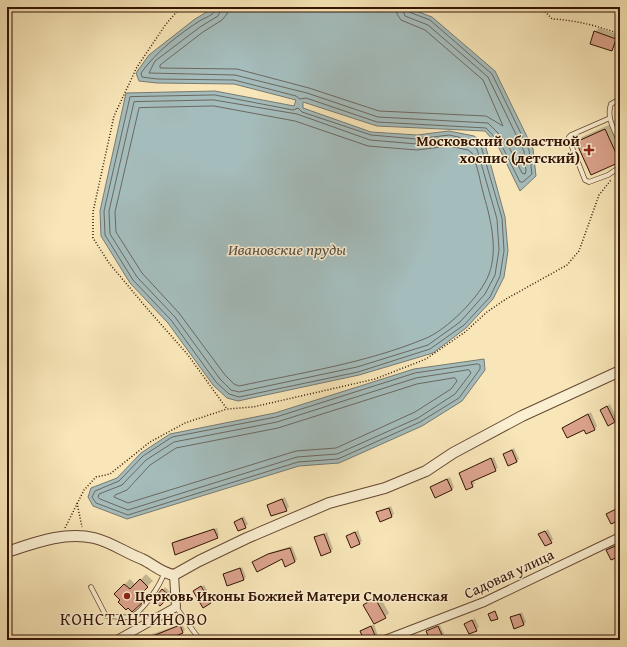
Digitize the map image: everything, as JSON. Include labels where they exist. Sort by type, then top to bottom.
[{"type":"street","points":[[7,552],[65,536],[93,538],[112,544],[151,563],[164,573],[174,576],[199,561],[246,538],[329,503],[385,488],[426,471],[453,453],[522,416],[620,371]]},
{"type":"street","name":"Садовая улица","points":[[385,640],[484,602],[620,537]]},
{"type":"street","points":[[117,640],[176,607],[174,576]]},
{"type":"lane","points":[[620,99],[611,104],[609,110],[610,118],[620,143]]},
{"type":"lane","points":[[610,118],[571,135],[569,137],[570,142],[585,180],[589,182],[608,175],[620,167]]},
{"type":"lane","points":[[91,587],[106,616],[130,617],[141,609],[162,581],[164,573]]},
{"type":"lane","points":[[176,607],[200,640]]},
{"type":"path","points":[[181,7],[166,24],[137,67],[114,116],[93,212],[93,238],[97,247],[112,268],[188,355],[227,409]]},
{"type":"path","points":[[542,7],[552,19],[587,23],[620,34]]},
{"type":"path","points":[[65,536],[65,527],[77,503],[84,490],[96,477],[110,474],[150,442],[185,423],[227,409],[253,407],[375,379],[426,359],[465,332],[487,312],[506,299],[567,265],[579,251],[599,195],[613,177]]},
{"type":"path","points":[[77,503],[82,527]]},
{"type":"water","name":"Ивановские пруды","points":[[215,7],[406,7],[432,17],[495,71],[533,149],[536,176],[520,191],[498,146],[485,131],[377,126],[303,102],[303,108],[371,132],[417,135],[449,131],[474,136],[485,144],[505,217],[508,251],[504,277],[493,299],[466,328],[433,353],[359,375],[238,401],[227,398],[213,385],[168,323],[130,283],[101,236],[100,211],[126,93],[215,91],[294,106],[296,100],[234,84],[157,83],[139,81],[136,73],[149,55],[195,19]]},
{"type":"water","points":[[484,359],[485,370],[462,401],[422,426],[339,463],[299,466],[127,519],[93,506],[88,497],[91,488],[117,478],[141,453],[170,434],[275,413],[414,369]]},
{"type":"building","points":[[594,31],[616,39],[612,51],[590,44]]},
{"type":"building","points":[[605,129],[620,162],[591,175],[576,142]]},
{"type":"building","points":[[607,406],[615,422],[608,426],[600,410]]},
{"type":"building","points":[[588,414],[595,430],[586,434],[584,430],[567,438],[562,428]]},
{"type":"building","points":[[512,450],[517,462],[508,466],[503,454]]},
{"type":"building","points":[[491,458],[496,471],[471,482],[473,487],[466,490],[459,473]]},
{"type":"building","points":[[447,479],[452,490],[435,498],[430,487]]},
{"type":"building","points":[[282,499],[287,511],[271,516],[267,505]]},
{"type":"building","points":[[389,508],[392,517],[380,522],[376,512]]},
{"type":"building","points":[[618,508],[620,520],[611,524],[606,514]]},
{"type":"building","points":[[242,518],[246,528],[238,531],[234,522]]},
{"type":"building","points":[[214,529],[218,538],[175,555],[172,543]]},
{"type":"building","points":[[545,531],[552,543],[545,546],[538,534]]},
{"type":"building","points":[[355,532],[360,544],[351,548],[346,536]]},
{"type":"building","points":[[324,534],[331,552],[321,556],[314,537]]},
{"type":"building","points":[[620,544],[620,556],[611,560],[606,550]]},
{"type":"building","points":[[290,548],[295,562],[285,567],[282,559],[257,572],[252,562],[268,554]]},
{"type":"building","points":[[240,568],[244,580],[227,586],[223,574]]},
{"type":"building","name":"Церковь Иконы Божией Матери Смоленская","points":[[140,579],[148,587],[138,597],[143,602],[132,612],[128,608],[126,610],[118,602],[120,600],[114,594],[124,584],[130,589]]},
{"type":"building","points":[[201,586],[211,603],[203,608],[193,591]]},
{"type":"building","points":[[162,589],[170,596],[160,606],[153,600]]},
{"type":"building","points":[[375,598],[386,618],[374,624],[363,605]]},
{"type":"building","points":[[495,611],[498,619],[491,621],[488,614]]},
{"type":"building","points":[[520,614],[524,625],[514,629],[510,617]]},
{"type":"building","points":[[472,620],[477,631],[469,634],[464,624]]},
{"type":"building","points":[[180,625],[183,633],[166,640],[143,640]]},
{"type":"building","points":[[371,626],[377,640],[364,640],[360,631]]},
{"type":"building","points":[[438,626],[444,640],[430,640],[426,631]]},
{"type":"place","name":"Московский областной хоспис (детский)","points":[[589,150]]},
{"type":"place","name":"Церковь Иконы Божией Матери Смоленская","points":[[127,596]]},
{"type":"district","name":"КОНСТАНТИНОВО","points":[[134,619]]}]
